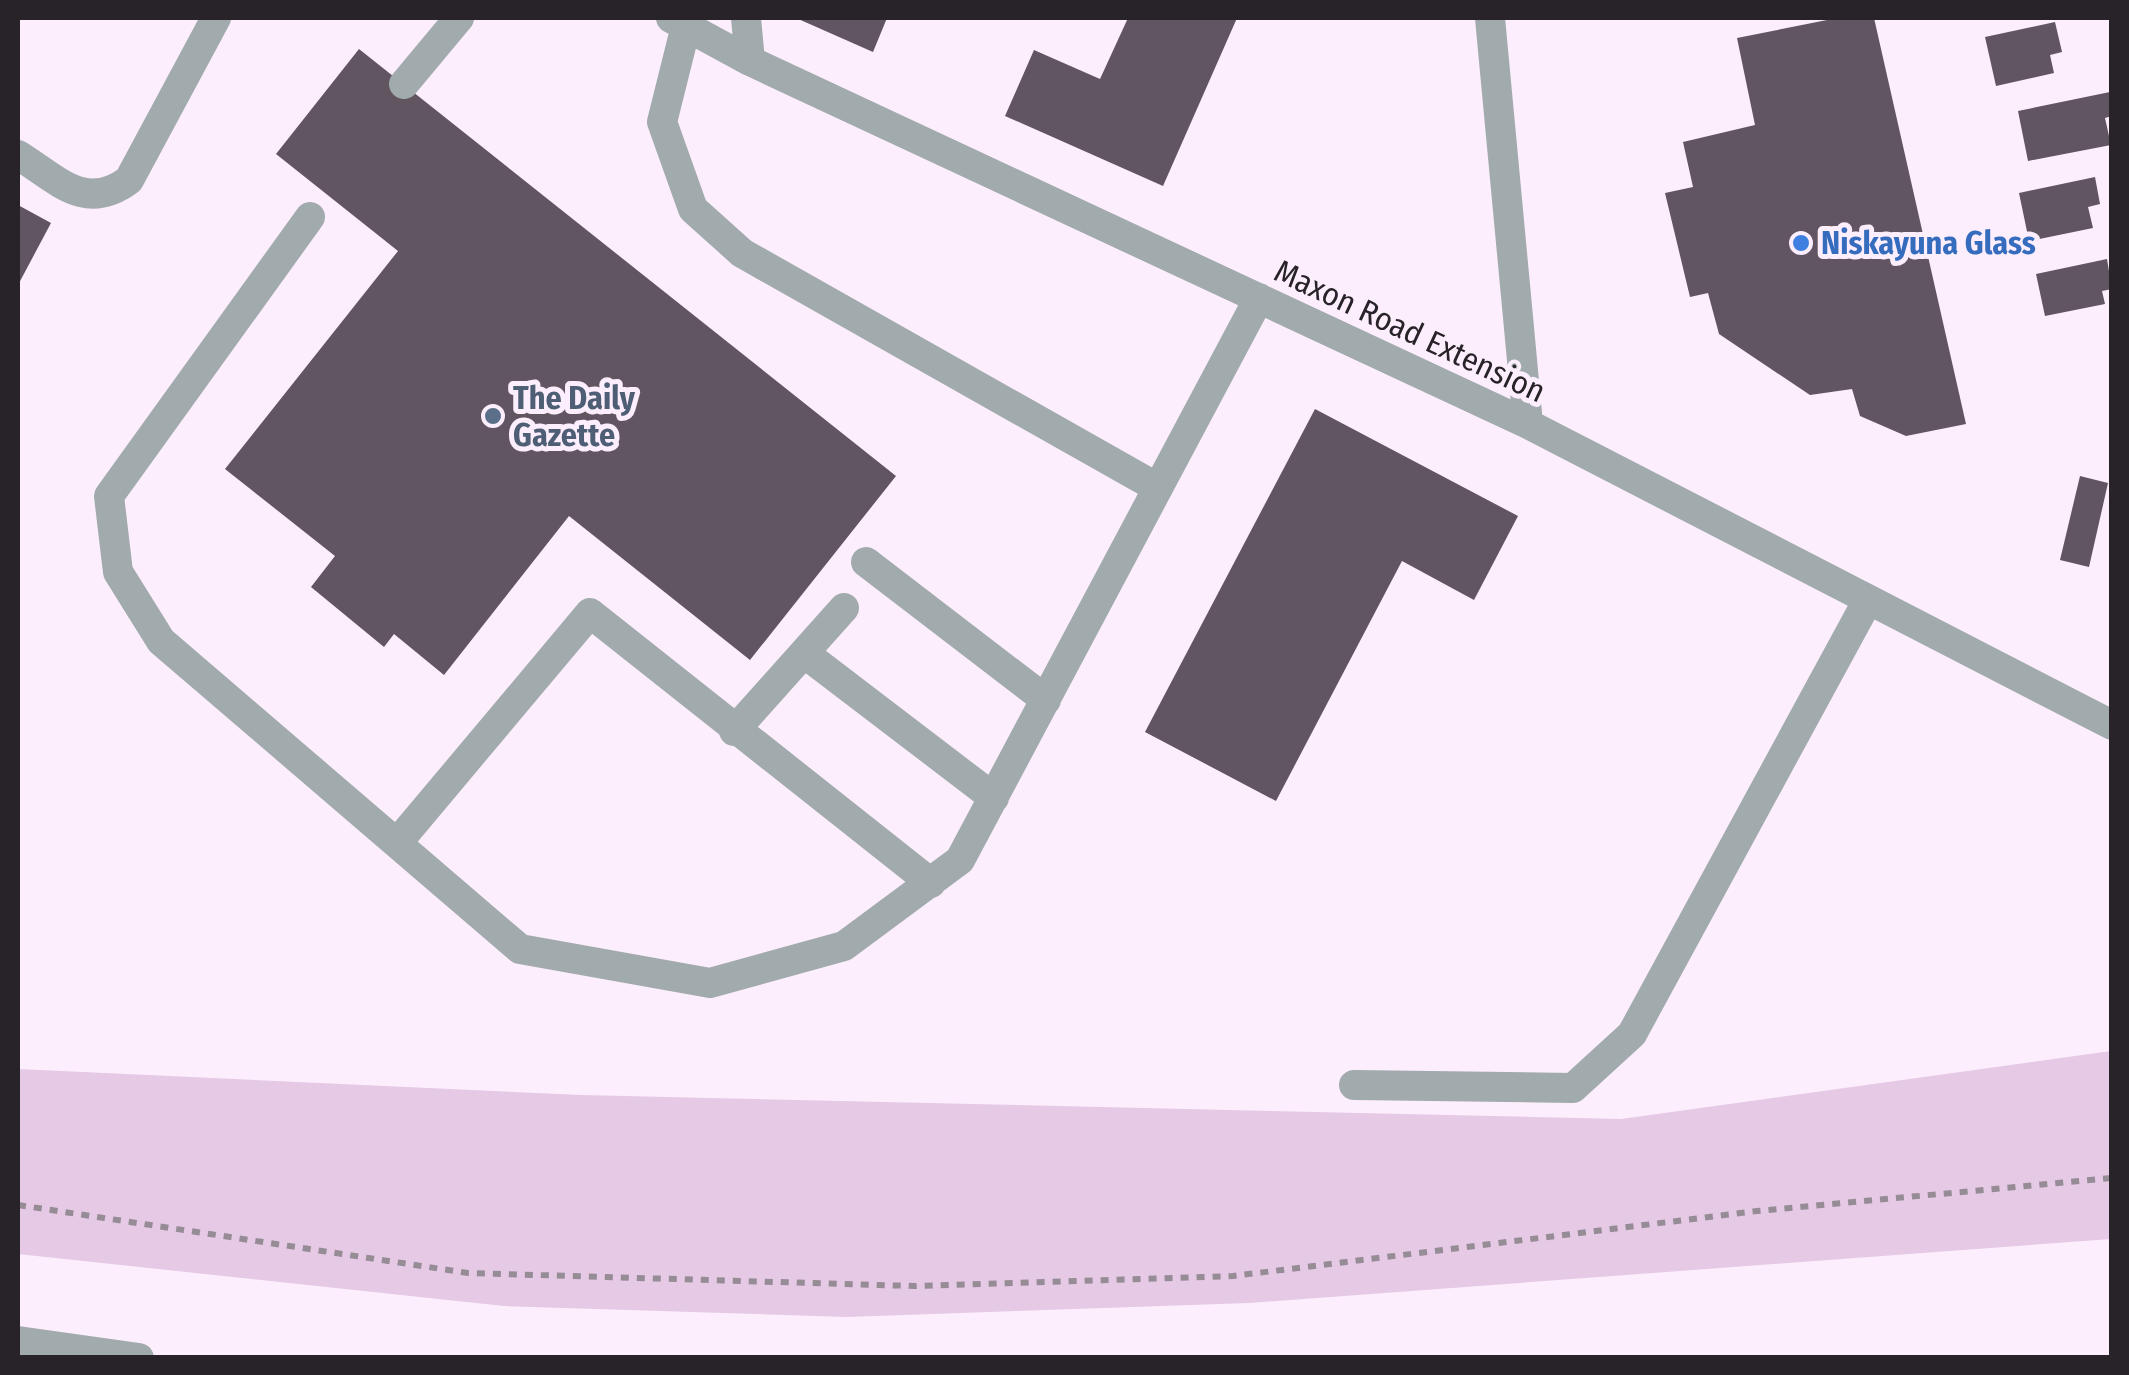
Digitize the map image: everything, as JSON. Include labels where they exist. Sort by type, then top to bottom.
[{"type":"street","points":[[18,155],[88,197],[111,194],[129,180],[216,18]]},
{"type":"street","points":[[404,84],[459,18]]},
{"type":"street","points":[[746,18],[750,61]]},
{"type":"street","points":[[1490,18],[1528,424]]},
{"type":"street","points":[[678,22],[662,122],[694,209],[742,253],[1158,488]]},
{"type":"street","name":"Maxon Road Extension","points":[[678,22],[750,61],[1528,424],[2112,725]]},
{"type":"street","points":[[310,216],[109,496],[118,572],[161,642],[520,948],[710,983],[844,946],[960,860],[1259,298]]},
{"type":"street","points":[[866,562],[1046,700]]},
{"type":"street","points":[[1354,1085],[1573,1088],[1632,1034],[1868,600]]},
{"type":"street","points":[[734,731],[844,608]]},
{"type":"street","points":[[397,843],[590,614],[930,882]]},
{"type":"street","points":[[804,654],[994,798]]},
{"type":"street","points":[[19,1346],[138,1358]]},
{"type":"path","points":[[18,1205],[468,1273],[914,1286],[1233,1276],[1757,1211],[2112,1178]]},
{"type":"shaded area","points":[[2111,1051],[2111,1239],[1249,1303],[846,1317],[504,1306],[18,1254],[18,1069],[581,1095],[1621,1119]]},
{"type":"building","points":[[796,18],[887,18],[873,52]]},
{"type":"building","points":[[1128,18],[1237,18],[1163,186],[1005,116],[1034,50],[1100,79]]},
{"type":"building","name":"Niskayuna Glass","points":[[1837,18],[1874,18],[1966,424],[1906,436],[1860,416],[1852,389],[1810,395],[1719,334],[1708,293],[1690,297],[1665,193],[1693,187],[1683,142],[1755,125],[1737,38]]},
{"type":"building","points":[[2055,22],[2062,52],[2050,55],[2054,73],[1996,86],[1985,37]]},
{"type":"building","points":[[359,49],[896,476],[750,660],[569,516],[444,675],[394,634],[384,647],[311,587],[335,556],[225,469],[398,251],[276,154]]},
{"type":"building","points":[[2110,92],[2112,116],[2105,118],[2111,145],[2028,161],[2018,111]]},
{"type":"building","points":[[2095,177],[2100,204],[2088,207],[2093,228],[2029,241],[2019,193]]},
{"type":"building","points":[[18,205],[51,223],[18,285]]},
{"type":"building","points":[[2107,259],[2112,289],[2102,291],[2105,304],[2045,316],[2036,274]]},
{"type":"building","points":[[1315,409],[1518,516],[1474,600],[1402,561],[1276,801],[1145,732]]},
{"type":"building","points":[[2080,476],[2108,483],[2089,567],[2060,560]]},
{"type":"place","name":"Niskayuna Glass","points":[[1801,243]]},
{"type":"place","name":"The Daily Gazette","points":[[493,416]]}]
